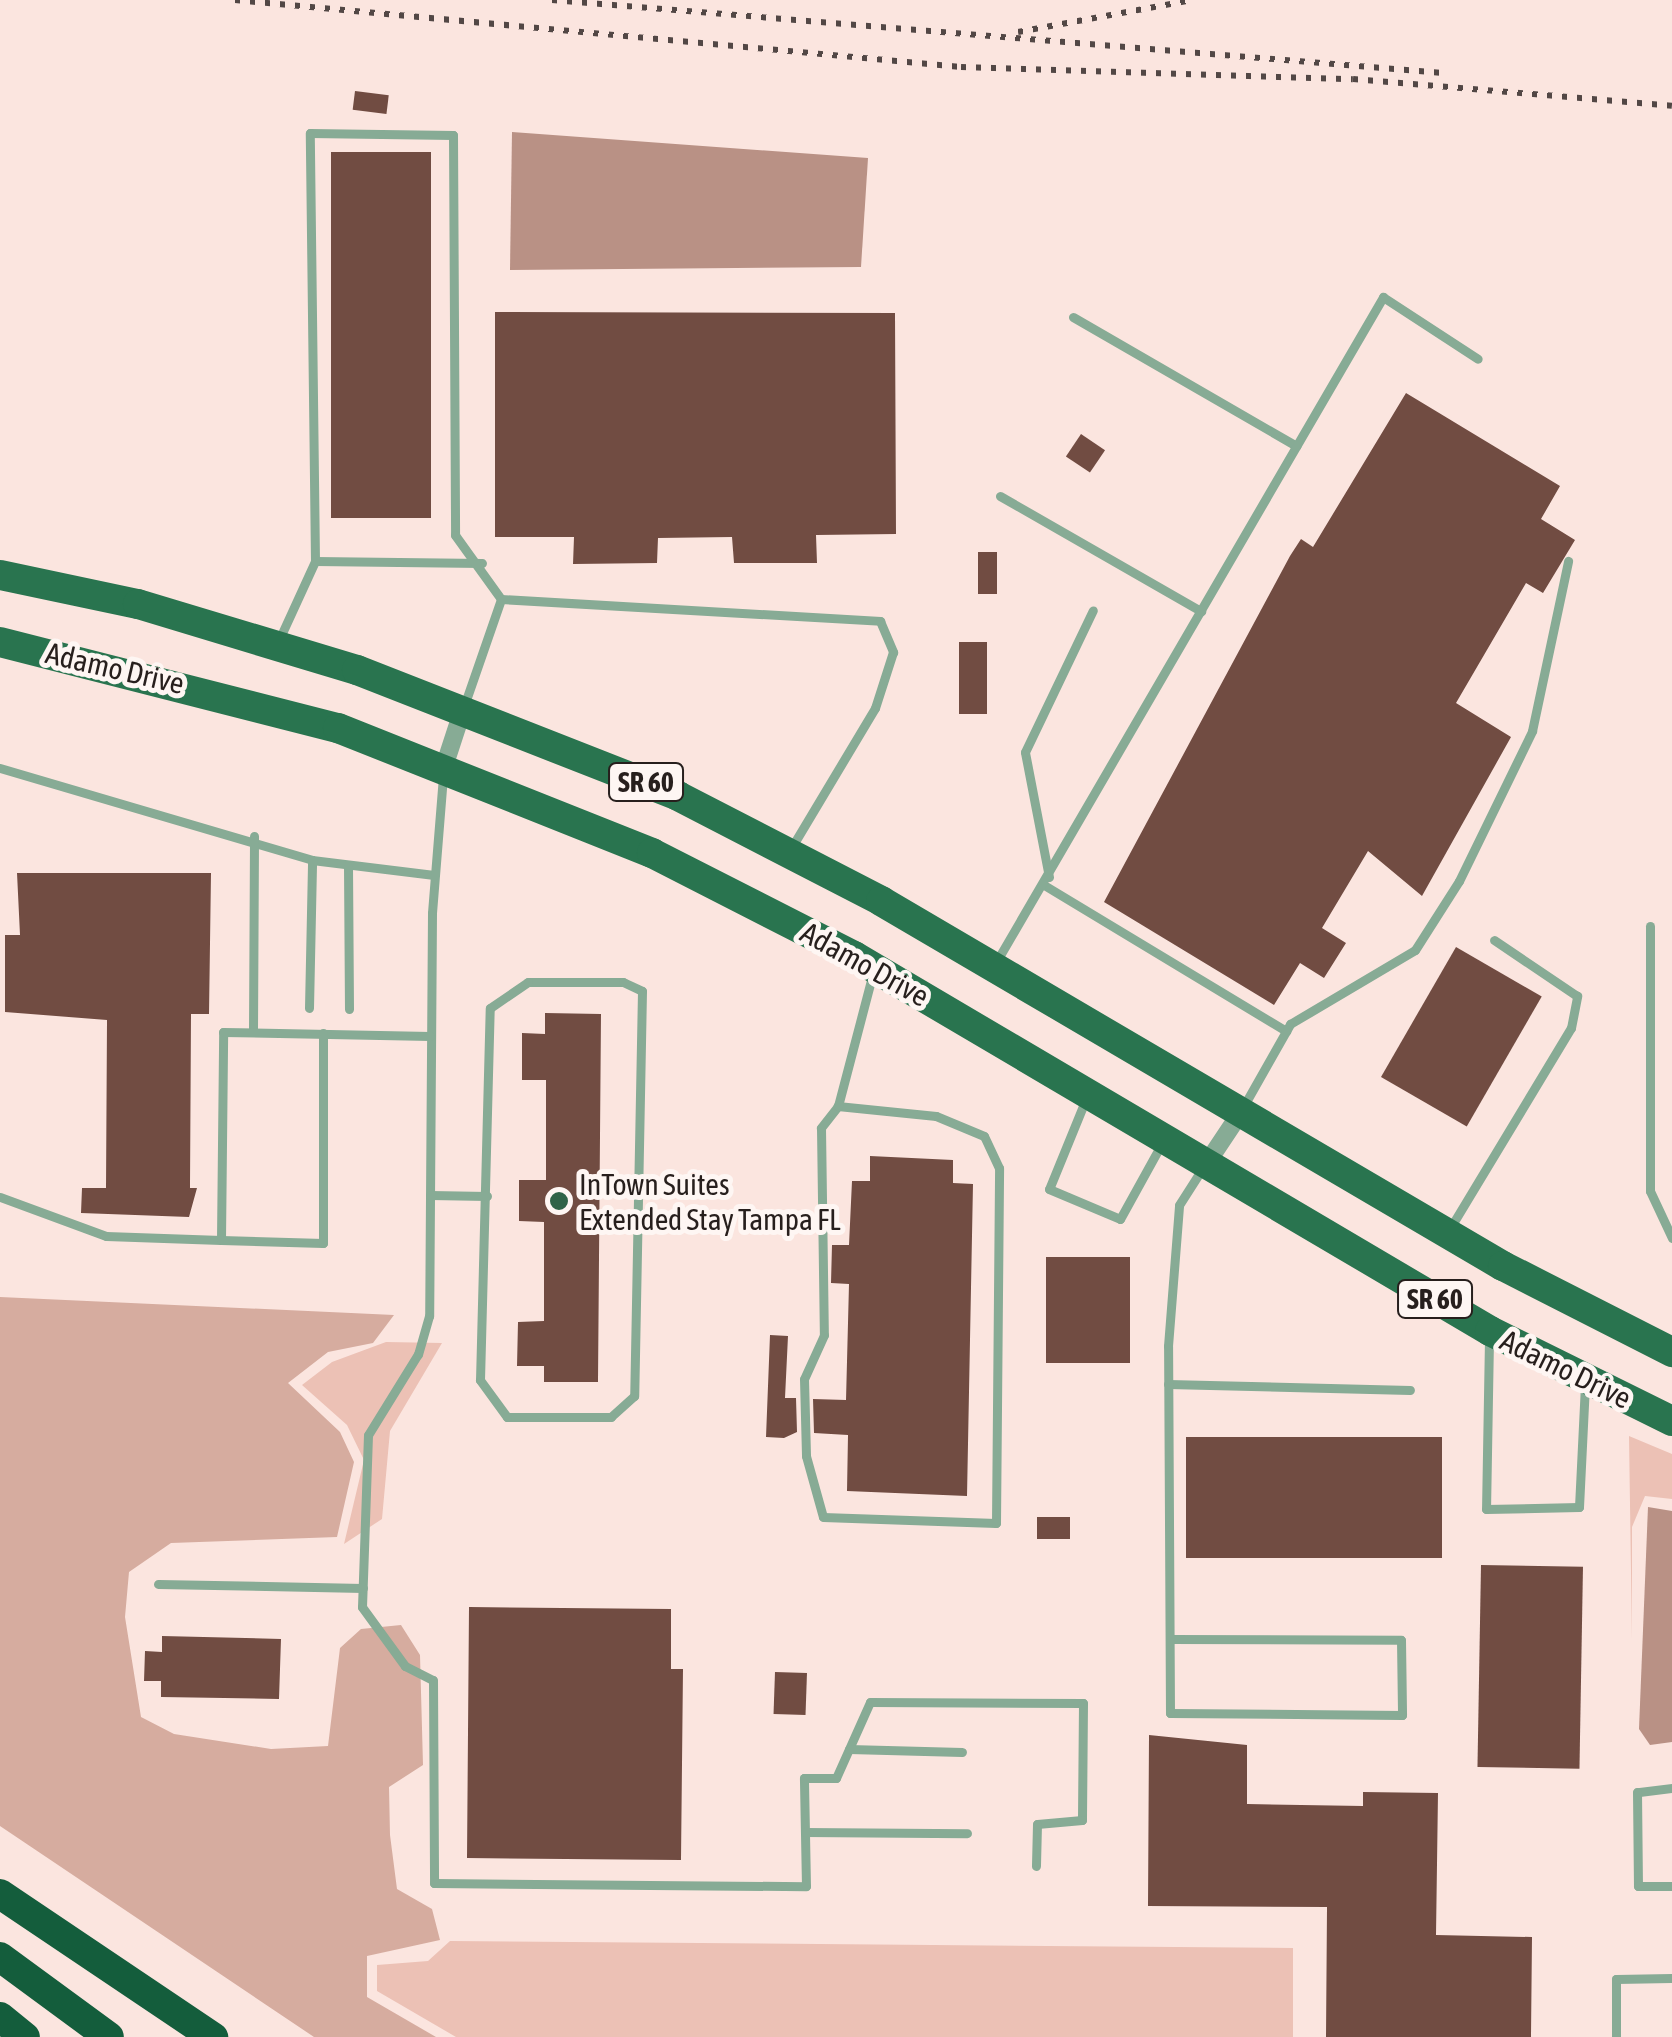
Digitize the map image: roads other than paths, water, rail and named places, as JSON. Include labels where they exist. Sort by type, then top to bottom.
[{"type":"highway","points":[[0,1894],[214,2037]]},
{"type":"highway","points":[[0,1957],[108,2037]]},
{"type":"highway","points":[[0,2017],[25,2037]]},
{"type":"main road","name":"Adamo Drive","points":[[0,575],[276,644],[464,706],[790,850],[1448,1232],[1672,1352]]},
{"type":"main road","name":"Adamo Drive","points":[[0,642],[264,705],[445,764],[652,852],[874,968],[1490,1332],[1672,1421]]},
{"type":"street","points":[[445,764],[464,706]]},
{"type":"street","points":[[1207,1163],[1241,1112]]},
{"type":"lane","points":[[276,644],[314,562],[310,133],[453,134],[455,535],[483,563],[501,599],[464,706]]},
{"type":"lane","points":[[994,966],[1384,296],[1478,359]]},
{"type":"lane","points":[[1073,316],[1296,446]]},
{"type":"lane","points":[[1000,496],[1200,611]]},
{"type":"lane","points":[[1241,1112],[1286,1031],[1416,950],[1459,881],[1532,731],[1568,561]]},
{"type":"lane","points":[[314,562],[483,563]]},
{"type":"lane","points":[[501,599],[880,621],[893,652],[875,708],[790,850]]},
{"type":"lane","points":[[1093,610],[1025,752],[1046,881],[1286,1031]]},
{"type":"lane","points":[[445,764],[434,875],[430,1316],[418,1354],[368,1435],[362,1607],[405,1666],[433,1680],[434,1883],[806,1886],[804,1778],[836,1778],[870,1702],[1084,1704],[1082,1820],[1036,1824],[1036,1866]]},
{"type":"lane","points":[[0,768],[254,836],[312,860],[434,875]]},
{"type":"lane","points":[[253,1031],[254,836]]},
{"type":"lane","points":[[310,1008],[312,860]]},
{"type":"lane","points":[[348,866],[349,1009]]},
{"type":"lane","points":[[1650,926],[1650,1191],[1672,1238]]},
{"type":"lane","points":[[1448,1232],[1570,1028],[1577,996],[1494,940]]},
{"type":"lane","points":[[838,1106],[936,1116],[984,1136],[999,1168],[996,1522],[823,1517],[806,1456],[804,1379],[824,1336],[822,1128],[838,1106],[874,968]]},
{"type":"lane","points":[[528,982],[636,984],[634,1396],[624,1410],[508,1417],[487,1399],[487,1196],[497,998],[528,982]]},
{"type":"lane","points":[[221,1240],[222,1032],[430,1036]]},
{"type":"lane","points":[[0,1197],[106,1236],[322,1243],[323,1034]]},
{"type":"lane","points":[[1088,1094],[1049,1189],[1120,1219],[1165,1138]]},
{"type":"lane","points":[[1170,1639],[1401,1640],[1402,1716],[1170,1712],[1168,1384],[1179,1204],[1207,1163]]},
{"type":"lane","points":[[430,1195],[487,1196]]},
{"type":"lane","points":[[1490,1332],[1486,1509],[1579,1506],[1586,1380]]},
{"type":"lane","points":[[1168,1384],[1410,1390]]},
{"type":"lane","points":[[158,1584],[363,1588]]},
{"type":"lane","points":[[849,1749],[962,1752]]},
{"type":"lane","points":[[1672,1788],[1638,1792],[1638,1886],[1672,1886]]},
{"type":"lane","points":[[805,1832],[966,1833]]},
{"type":"lane","points":[[1616,2037],[1616,1979],[1672,1978]]},
{"type":"railway","points":[[235,0],[961,67],[1353,79],[1672,106]]},
{"type":"railway","points":[[552,0],[1443,73]]},
{"type":"railway","points":[[1018,32],[1192,0]]},
{"type":"place","name":"InTown Suites Extended Stay Tampa FL","points":[[559,1201]]}]
